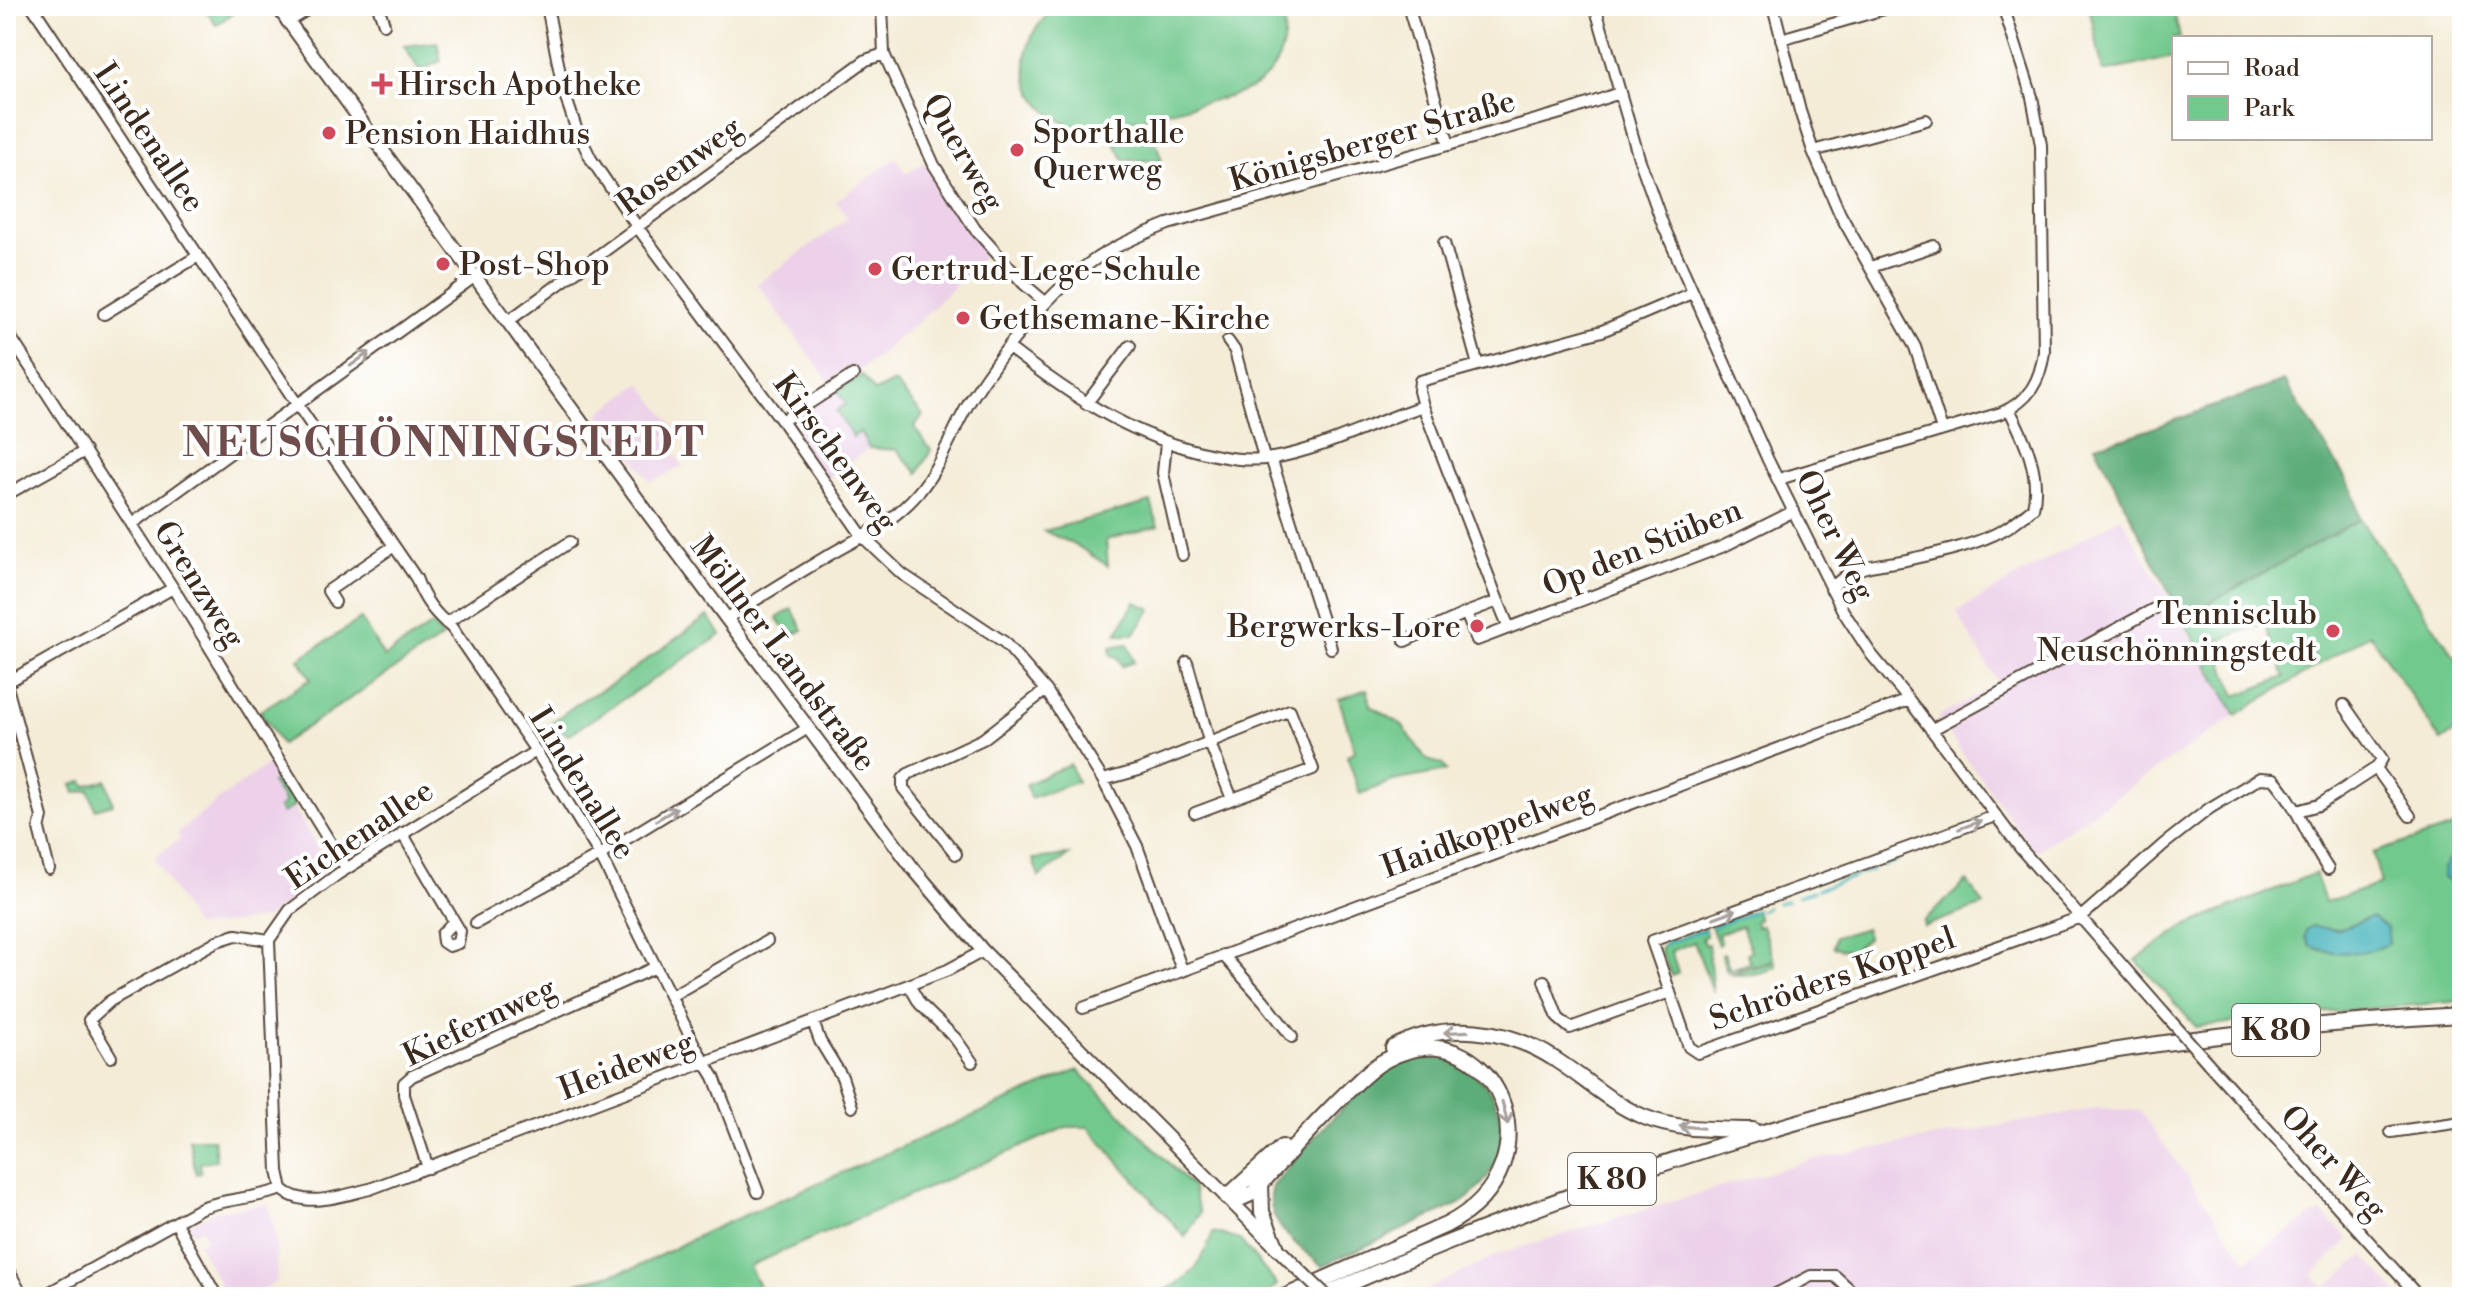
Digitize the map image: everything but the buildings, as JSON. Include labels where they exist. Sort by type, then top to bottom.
[{"type":"highway","name":"K 80","points":[[1319,1297],[1445,1242],[1637,1171],[1769,1130],[1908,1092],[2090,1055],[2293,1028],[2462,1015]]},
{"type":"highway","points":[[1227,1197],[1363,1068],[1398,1045],[1446,1031],[1478,1031],[1524,1043],[1556,1060],[1618,1104],[1644,1117],[1684,1127],[1769,1130]]},
{"type":"highway","points":[[1227,1197],[1246,1197],[1353,1086],[1377,1065],[1399,1054],[1439,1050],[1465,1058],[1487,1074],[1506,1109],[1509,1138],[1496,1181],[1473,1209],[1446,1225],[1284,1297]]},
{"type":"highway","points":[[1261,1184],[1262,1212],[1276,1246]]},
{"type":"main road","name":"Möllner Landstraße","points":[[271,6],[287,22]]},
{"type":"main road","name":"Möllner Landstraße","points":[[277,6],[726,619],[912,867],[983,951],[1327,1297]]},
{"type":"street","name":"Lindenallee","points":[[32,6],[417,579],[421,593],[435,615],[446,623],[536,751],[600,855],[714,1077],[758,1192]]},
{"type":"street","points":[[287,22],[313,6]]},
{"type":"street","points":[[378,6],[384,24]]},
{"type":"street","name":"Kirschenweg","points":[[547,6],[563,89],[576,128],[591,159],[874,551],[902,574],[1004,642],[1046,690],[1103,780],[1137,846],[1182,970]]},
{"type":"street","name":"Querweg","points":[[882,6],[884,54],[931,159],[959,206],[1003,260],[1045,302]]},
{"type":"street","points":[[1408,6],[1449,145]]},
{"type":"street","name":"Oher Weg","points":[[1595,6],[1619,93],[1663,225],[1831,589],[1860,638],[1995,816],[2163,1012],[2419,1297]]},
{"type":"street","points":[[1773,6],[1813,151],[1840,214],[1915,347],[1942,430]]},
{"type":"street","points":[[1779,479],[2009,409],[2029,394],[2039,381],[2044,352],[2041,145],[2032,97],[2003,6]]},
{"type":"street","points":[[1781,39],[1884,9]]},
{"type":"street","name":"Rosenweg","points":[[507,322],[866,60],[884,54]]},
{"type":"street","name":"Königsberger Straße","points":[[726,619],[884,524],[920,491],[972,398],[1009,348],[1045,302],[1097,258],[1129,240],[1168,224],[1568,111],[1619,93]]},
{"type":"street","points":[[1813,151],[1926,120]]},
{"type":"street","points":[[1444,243],[1478,365]]},
{"type":"street","points":[[1871,267],[1934,246]]},
{"type":"street","name":"Lindenallee","points":[[104,314],[198,256]]},
{"type":"street","points":[[132,524],[474,277]]},
{"type":"street","points":[[1009,348],[1086,404],[1128,427],[1166,443],[1233,460],[1268,458],[1318,445],[1423,406],[1420,381],[1602,331],[1692,293]]},
{"type":"street","name":"Grenzweg","points":[[6,330],[173,588],[346,868]]},
{"type":"street","points":[[1228,341],[1235,351],[1331,648]]},
{"type":"street","points":[[1086,404],[1130,346]]},
{"type":"street","points":[[782,421],[853,375]]},
{"type":"street","name":"Op den Stüben","points":[[1423,406],[1509,628]]},
{"type":"street","points":[[1831,589],[1855,569],[1913,559],[2003,531],[2033,508],[2037,479],[2018,425],[2009,409]]},
{"type":"street","points":[[1166,443],[1163,473],[1182,555]]},
{"type":"street","points":[[6,495],[85,451]]},
{"type":"street","name":"Op den Stüben","points":[[1466,613],[1477,640],[1724,546],[1794,511]]},
{"type":"street","points":[[446,623],[570,542]]},
{"type":"street","points":[[335,602],[328,591],[394,546]]},
{"type":"street","points":[[49,869],[39,829],[42,817],[6,683],[173,588]]},
{"type":"street","points":[[1405,641],[1498,601]]},
{"type":"street","points":[[1931,730],[2154,609]]},
{"type":"street","points":[[1187,662],[1209,741],[1232,799]]},
{"type":"street","points":[[956,854],[903,788],[903,779],[983,739],[1046,690]]},
{"type":"street","name":"Haidkoppelweg","points":[[1083,1008],[1909,700]]},
{"type":"street","points":[[2297,811],[2319,805],[2376,768],[2382,759],[2344,705]]},
{"type":"street","points":[[1103,780],[1139,770],[1290,710],[1313,769],[1195,813]]},
{"type":"street","points":[[476,923],[600,855],[808,728]]},
{"type":"street","name":"Eichenallee","points":[[269,940],[290,910],[346,868],[536,751]]},
{"type":"street","points":[[2376,768],[2410,816]]},
{"type":"street","points":[[2081,917],[2210,808],[2260,778],[2274,779],[2289,796],[2300,823],[2328,869]]},
{"type":"street","name":"Schröders Koppel","points":[[1995,816],[1652,941],[1689,1047],[1698,1053],[2081,917]]},
{"type":"street","points":[[402,833],[454,921]]},
{"type":"street","points":[[41,1297],[219,1201],[264,1196],[282,1189],[278,1171],[269,940],[236,935],[217,941],[110,1001],[89,1020],[111,1057]]},
{"type":"street","points":[[671,996],[767,941]]},
{"type":"street","name":"Heideweg","points":[[282,1189],[297,1199],[312,1200],[370,1189],[948,970],[983,951]]},
{"type":"street","points":[[1223,955],[1292,1037]]},
{"type":"street","name":"Kiefernweg","points":[[428,1168],[404,1095],[404,1083],[412,1076],[656,967]]},
{"type":"street","points":[[1544,981],[1558,1018],[1570,1028],[1670,992]]},
{"type":"street","points":[[909,985],[920,1004],[955,1038],[972,1062]]},
{"type":"street","points":[[813,1022],[820,1041],[842,1077],[852,1107]]},
{"type":"street","points":[[2391,1132],[2462,1122]]},
{"type":"street","points":[[176,1223],[217,1297]]},
{"type":"street","points":[[6,1266],[23,1297]]},
{"type":"street","points":[[1770,1297],[1811,1276],[1835,1276],[1858,1297]]},
{"type":"shaded area","name":"Gertrud-Lege-Schule","points":[[896,158],[906,174],[925,162],[977,239],[983,253],[981,260],[921,319],[863,368],[833,387],[757,284],[848,218],[836,201]]},
{"type":"shaded area","points":[[861,372],[875,392],[895,382],[923,415],[914,427],[931,450],[918,473],[897,450],[869,448],[825,480],[784,421]]},
{"type":"shaded area","points":[[641,383],[675,428],[663,437],[683,466],[651,482],[599,413]]},
{"type":"shaded area","points":[[2121,517],[2236,715],[2035,852],[1937,718],[1998,683],[1956,612]]},
{"type":"shaded area","points":[[271,762],[295,800],[294,807],[329,869],[265,919],[196,927],[154,858],[180,839],[178,833],[217,801]]},
{"type":"shaded area","points":[[2098,1108],[2140,1111],[2246,1260],[2311,1216],[2322,1213],[2349,1239],[2313,1275],[2325,1288],[2364,1255],[2400,1297],[1413,1297],[1499,1254],[1811,1160]]},
{"type":"shaded area","points":[[268,1204],[276,1238],[277,1281],[248,1297],[227,1297],[198,1244],[207,1239],[202,1229],[193,1233],[188,1225],[215,1211]]},
{"type":"green space","points":[[203,6],[243,6],[216,25]]},
{"type":"green space","points":[[1058,6],[1280,6],[1284,40],[1277,62],[1253,87],[1224,98],[1073,134],[1070,125],[1052,115],[1039,102],[1030,87],[1026,70],[1032,36]]},
{"type":"green space","points":[[2089,6],[2173,6],[2180,36],[2172,36],[2172,57],[2103,72]]},
{"type":"green space","points":[[437,42],[441,61],[420,71],[404,46]]},
{"type":"green space","points":[[1151,128],[1162,161],[1124,160],[1112,138]]},
{"type":"green space","points":[[862,375],[875,392],[894,382],[923,415],[914,427],[931,450],[918,473],[897,450],[869,448],[860,432],[853,437],[836,411],[846,404],[837,391]]},
{"type":"green space","points":[[2284,381],[2353,490],[2360,519],[2182,618],[2095,445],[2128,437]]},
{"type":"green space","points":[[1151,502],[1158,526],[1106,540],[1108,566],[1079,547],[1044,531]]},
{"type":"green space","name":"Tennisclub Neuschönningstedt","points":[[2360,519],[2462,667],[2462,727],[2441,741],[2370,634],[2236,715],[2182,618]],"holes":[[[2264,623],[2285,677],[2236,696],[2215,642]]]},
{"type":"green space","points":[[1135,602],[1152,609],[1134,634],[1116,634]]},
{"type":"green space","points":[[792,609],[803,630],[789,637],[777,618]]},
{"type":"green space","points":[[708,616],[721,635],[568,735],[562,731],[537,747],[531,738]]},
{"type":"green space","points":[[361,619],[384,657],[432,625],[443,637],[281,744],[260,711],[311,679],[299,659]]},
{"type":"green space","points":[[1128,644],[1134,662],[1122,666],[1117,657],[1111,655],[1110,647]]},
{"type":"green space","points":[[1367,689],[1371,706],[1401,724],[1427,760],[1442,764],[1446,771],[1393,781],[1360,794],[1347,756],[1355,751],[1339,699]]},
{"type":"green space","points":[[1070,764],[1077,782],[1030,798],[1026,784]]},
{"type":"green space","points":[[280,778],[294,800],[293,807],[282,813],[279,808],[285,803],[272,783]]},
{"type":"green space","points":[[106,780],[113,804],[95,809],[89,790],[75,793],[72,784],[83,781],[85,786]]},
{"type":"green space","points":[[2462,824],[2462,852],[2443,868],[2444,878],[2452,883],[2462,883],[2462,1001],[2293,1015],[2196,1027],[2136,960],[2183,927],[2315,873],[2325,902],[2381,884],[2373,853]],"holes":[[[2364,919],[2389,943],[2373,950],[2355,952],[2320,950],[2306,930],[2312,926],[2339,928]]]},
{"type":"green space","points":[[1069,855],[1039,877],[1033,859]]},
{"type":"green space","points":[[1967,881],[1984,905],[1924,926],[1923,921]]},
{"type":"green space","points":[[1756,910],[1759,919],[1755,921],[1757,927],[1762,926],[1774,960],[1727,971],[1721,954],[1724,953],[1730,970],[1750,962],[1747,954],[1751,951],[1742,926],[1718,934],[1721,943],[1718,945],[1711,926]]},
{"type":"green space","points":[[1705,928],[1706,936],[1702,938],[1704,945],[1708,944],[1713,992],[1694,942],[1671,951],[1678,973],[1672,976],[1660,950],[1668,938],[1673,940]]},
{"type":"green space","points":[[1866,928],[1867,938],[1851,951],[1833,947],[1835,937]]},
{"type":"green space","points":[[1775,962],[1776,966],[1760,973],[1729,974]]},
{"type":"green space","points":[[1427,1058],[1449,1059],[1459,1063],[1490,1092],[1502,1126],[1501,1143],[1488,1176],[1461,1203],[1322,1266],[1277,1222],[1272,1211],[1273,1186],[1333,1117],[1368,1085],[1403,1062]]},
{"type":"green space","points":[[1078,1070],[1192,1187],[1200,1213],[1185,1237],[1088,1127],[1066,1127],[749,1266],[764,1297],[522,1297],[635,1268],[706,1232]]},
{"type":"green space","points":[[189,1139],[214,1139],[216,1160],[200,1163],[201,1173],[196,1174]]},
{"type":"green space","points":[[1213,1232],[1240,1240],[1277,1285],[1264,1297],[1154,1297],[1192,1272],[1203,1257]]},
{"type":"water","points":[[2462,852],[2462,883],[2452,883],[2444,878],[2444,868],[2450,859]]},
{"type":"water","points":[[2372,917],[2387,927],[2389,943],[2350,953],[2310,946],[2305,937],[2306,930],[2313,926],[2336,930]]},
{"type":"waterway","points":[[1883,866],[1896,861]]},
{"type":"waterway","points":[[1860,874],[1872,870]]},
{"type":"waterway","points":[[1818,889],[1856,876]]},
{"type":"waterway","points":[[1798,896],[1814,891]]},
{"type":"waterway","points":[[1778,903],[1787,901]]},
{"type":"waterway","points":[[1761,910],[1767,907]]},
{"type":"waterway","points":[[1713,927],[1756,911]]},
{"type":"waterway","points":[[1663,945],[1705,930]]},
{"type":"place","name":"Hirsch Apotheke","points":[[382,84]]},
{"type":"place","name":"Pension Haidhus","points":[[329,133]]},
{"type":"place","name":"Sporthalle Querweg","points":[[1017,150]]},
{"type":"place","name":"Post-Shop","points":[[443,264]]},
{"type":"place","name":"Gertrud-Lege-Schule","points":[[875,269]]},
{"type":"place","name":"Gethsemane-Kirche","points":[[963,318]]},
{"type":"place","name":"Bergwerks-Lore","points":[[1477,626]]},
{"type":"place","name":"Tennisclub Neuschönningstedt","points":[[2333,631]]},
{"type":"district","name":"NEUSCHÖNNINGSTEDT","points":[[444,442]]}]
